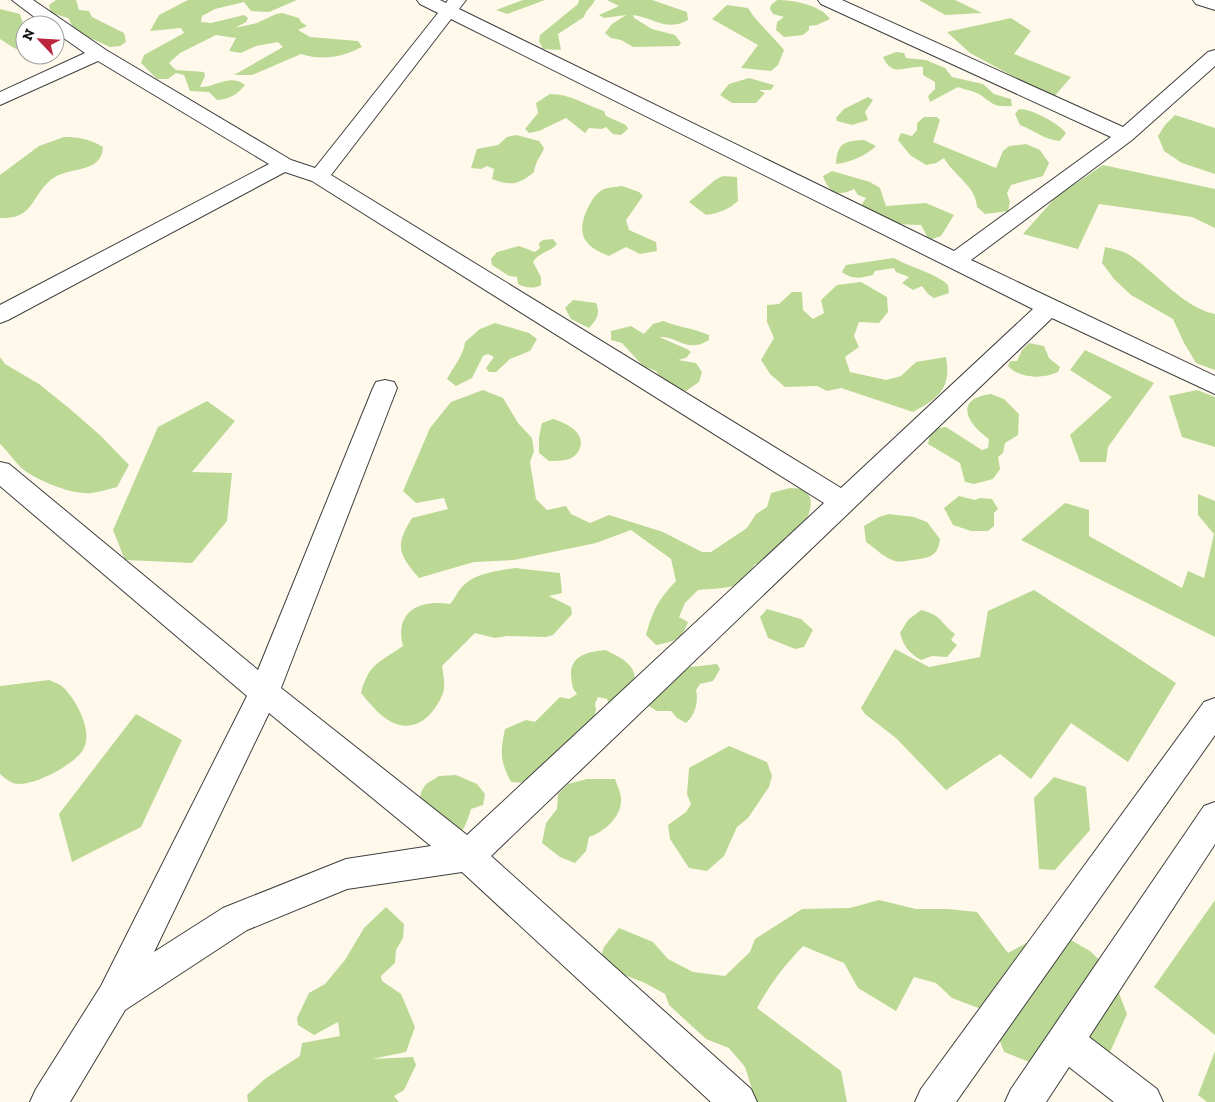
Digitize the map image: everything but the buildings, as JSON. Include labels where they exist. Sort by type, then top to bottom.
[{"type":"street","points":[[21,0],[99,54],[284,164],[319,177],[843,502]]},
{"type":"street","points":[[426,0],[453,5],[956,261],[1215,386]]},
{"type":"street","points":[[827,0],[1125,136]]},
{"type":"street","points":[[1202,0],[1215,5]]},
{"type":"street","points":[[319,177],[453,5]]},
{"type":"street","points":[[0,99],[99,54]]},
{"type":"street","points":[[956,261],[1125,136],[1215,56]]},
{"type":"street","points":[[0,315],[284,164]]},
{"type":"street","points":[[113,998],[235,919],[346,874],[468,856],[1049,307]]},
{"type":"street","points":[[50,1102],[113,998],[264,692],[385,388]]},
{"type":"street","points":[[0,472],[264,692],[468,856],[738,1102]]},
{"type":"street","points":[[934,1102],[1215,711]]},
{"type":"street","points":[[1024,1102],[1215,816]]},
{"type":"street","points":[[1065,1041],[1144,1102]]},
{"type":"green space","points":[[56,0],[76,0],[79,10],[89,11],[92,17],[124,33],[126,42],[120,46],[110,47],[75,31],[65,15],[51,13],[49,5]]},
{"type":"green space","points":[[188,0],[297,0],[269,12],[251,11],[244,2],[215,9],[202,16],[201,22],[211,23],[244,15],[248,18],[246,22],[235,28],[257,23],[282,13],[299,18],[307,26],[298,30],[310,37],[358,41],[362,47],[332,57],[301,54],[252,75],[234,75],[283,47],[278,42],[256,46],[241,53],[229,51],[236,38],[216,35],[180,53],[169,63],[176,70],[204,72],[205,76],[200,87],[234,80],[245,85],[232,96],[217,100],[209,92],[190,91],[184,75],[176,73],[168,79],[157,79],[141,63],[144,55],[184,33],[181,28],[150,31],[159,15]]},
{"type":"green space","points":[[523,0],[545,0],[507,14],[496,10]]},
{"type":"green space","points":[[579,0],[595,0],[584,17],[558,34],[561,50],[543,49],[539,41],[540,35],[578,4]]},
{"type":"green space","points":[[607,0],[652,0],[687,12],[688,20],[673,25],[633,15],[634,18],[652,29],[675,35],[681,43],[679,46],[633,47],[621,40],[611,38],[605,33],[612,24],[626,15],[604,18],[599,15],[619,6]]},
{"type":"green space","points":[[777,0],[798,2],[813,7],[826,14],[830,19],[817,25],[809,26],[809,30],[803,35],[784,37],[776,30],[777,22],[784,17],[773,14],[770,9],[771,5]]},
{"type":"green space","points":[[919,0],[955,0],[982,13],[945,15]]},
{"type":"green space","points":[[727,5],[748,8],[784,50],[778,65],[771,71],[741,68],[758,45],[712,19]]},
{"type":"green space","points":[[0,9],[20,14],[15,15],[15,48],[0,39]]},
{"type":"green space","points":[[1011,18],[1031,31],[1014,54],[1071,77],[1053,98],[970,53],[947,32]]},
{"type":"green space","points":[[896,52],[904,53],[906,58],[926,60],[945,68],[952,77],[983,84],[994,94],[1011,99],[1012,106],[995,105],[980,94],[958,87],[930,102],[928,96],[935,89],[935,82],[923,75],[923,67],[900,70],[891,68],[883,57]]},
{"type":"green space","points":[[749,78],[774,85],[771,90],[759,90],[765,93],[756,103],[732,103],[720,95],[729,84]]},
{"type":"green space","points":[[550,94],[571,98],[604,111],[606,116],[626,125],[628,129],[621,135],[613,134],[606,127],[602,129],[589,128],[585,133],[566,118],[539,131],[529,133],[525,129],[538,113],[536,103]]},
{"type":"green space","points":[[868,97],[873,100],[865,112],[868,120],[852,125],[837,121],[836,118],[844,109]]},
{"type":"green space","points":[[1019,109],[1031,111],[1044,117],[1066,133],[1060,141],[1054,140],[1020,125],[1015,114]]},
{"type":"green space","points":[[1175,115],[1215,128],[1215,174],[1182,163],[1164,151],[1158,136]]},
{"type":"green space","points":[[924,117],[937,117],[940,120],[933,142],[996,168],[1003,151],[1009,146],[1026,144],[1040,150],[1049,163],[1043,176],[1011,185],[1007,193],[1010,202],[1008,211],[985,214],[977,207],[976,200],[969,187],[944,158],[936,163],[926,165],[910,155],[898,140],[901,133],[912,136],[917,130],[917,123]]},
{"type":"green space","points":[[516,135],[539,141],[544,148],[534,172],[524,180],[504,183],[492,179],[494,169],[487,166],[481,169],[471,168],[477,149],[498,145],[507,137]]},
{"type":"green space","points":[[64,137],[84,139],[98,144],[103,147],[101,155],[92,165],[55,177],[47,183],[27,210],[20,215],[0,218],[0,175],[39,146]]},
{"type":"green space","points":[[864,140],[876,146],[858,158],[836,164],[838,152],[843,144]]},
{"type":"green space","points":[[1103,165],[1215,189],[1215,228],[1192,217],[1099,204],[1078,249],[1023,234],[1056,197]]},
{"type":"green space","points":[[832,171],[870,182],[880,188],[886,206],[926,203],[954,215],[941,236],[929,240],[921,225],[892,224],[859,209],[866,198],[858,195],[854,189],[843,193],[831,190],[823,176]]},
{"type":"green space","points":[[723,176],[737,177],[738,201],[731,207],[706,215],[689,202],[715,180]]},
{"type":"green space","points":[[622,186],[639,192],[643,196],[626,220],[629,230],[656,242],[657,251],[640,254],[626,247],[609,256],[594,249],[585,240],[582,228],[583,220],[592,200],[604,189]]},
{"type":"green space","points":[[553,239],[557,244],[552,249],[538,256],[533,262],[541,277],[541,285],[530,288],[518,284],[517,277],[509,276],[492,265],[491,259],[497,252],[519,246],[535,252],[540,248],[539,243],[543,240]]},
{"type":"green space","points":[[1105,247],[1128,254],[1192,305],[1215,314],[1215,370],[1196,363],[1173,319],[1131,295],[1114,279],[1102,263]]},
{"type":"green space","points":[[894,258],[943,281],[948,285],[949,293],[934,298],[922,286],[913,290],[902,283],[909,277],[896,272],[894,268],[875,271],[873,275],[861,277],[853,277],[842,272],[846,265]]},
{"type":"green space","points":[[861,282],[887,297],[888,312],[879,323],[859,322],[854,336],[859,347],[845,357],[850,372],[886,380],[901,376],[916,362],[946,357],[947,377],[945,385],[936,397],[913,412],[841,388],[827,391],[817,386],[785,387],[770,374],[761,360],[774,338],[767,322],[767,305],[779,304],[792,292],[802,292],[803,310],[813,319],[824,313],[821,300],[837,285]]},
{"type":"green space","points":[[573,300],[596,303],[597,317],[589,328],[571,319],[565,308]]},
{"type":"green space","points":[[663,321],[709,335],[709,340],[694,345],[688,345],[666,337],[659,337],[691,352],[686,358],[678,360],[696,363],[702,372],[699,382],[686,391],[673,388],[664,382],[656,371],[643,366],[622,343],[611,340],[611,331],[631,326],[644,334],[653,324]]},
{"type":"green space","points":[[495,323],[529,333],[537,339],[530,351],[510,359],[496,372],[489,372],[486,368],[494,357],[488,354],[483,356],[472,378],[456,386],[447,379],[460,356],[465,342],[480,329]]},
{"type":"green space","points":[[1029,343],[1044,346],[1049,358],[1060,367],[1058,372],[1039,377],[1019,373],[1008,366],[1010,361],[1017,361],[1022,350]]},
{"type":"green space","points":[[1085,350],[1154,383],[1108,447],[1106,462],[1080,462],[1070,435],[1112,397],[1070,370]]},
{"type":"green space","points":[[0,357],[5,364],[39,384],[70,409],[101,436],[129,465],[117,487],[83,493],[56,486],[38,479],[24,470],[0,444]]},
{"type":"green space","points":[[483,390],[503,398],[518,423],[532,438],[534,451],[530,462],[536,499],[547,510],[566,506],[571,514],[590,523],[609,515],[663,532],[702,552],[711,552],[747,528],[756,514],[767,507],[771,493],[790,488],[804,489],[810,497],[810,510],[801,526],[785,537],[784,542],[763,564],[755,564],[750,573],[738,584],[724,588],[698,590],[685,603],[679,617],[688,622],[686,628],[680,636],[668,643],[656,645],[646,635],[660,600],[676,581],[671,559],[631,530],[596,543],[514,560],[474,562],[419,578],[407,563],[401,550],[401,543],[406,528],[412,518],[448,509],[444,498],[416,503],[403,491],[430,428],[451,402]]},
{"type":"green space","points":[[1197,390],[1215,397],[1215,447],[1182,437],[1169,396]]},
{"type":"green space","points":[[991,394],[1004,399],[1019,414],[1018,435],[1005,443],[1003,453],[998,457],[1000,469],[993,479],[974,484],[965,482],[960,463],[928,444],[931,429],[946,427],[982,450],[988,448],[989,439],[981,433],[970,419],[968,406],[979,397]]},
{"type":"green space","points":[[207,401],[235,421],[192,472],[232,473],[227,521],[192,563],[125,560],[113,530],[158,427]]},
{"type":"green space","points":[[553,419],[569,426],[580,437],[579,450],[569,459],[549,461],[539,453],[539,437],[542,423]]},
{"type":"green space","points":[[1198,494],[1215,501],[1215,637],[1021,540],[1065,503],[1089,510],[1089,536],[1182,588],[1188,571],[1204,578],[1214,534],[1198,515]]},
{"type":"green space","points":[[959,496],[975,500],[980,498],[992,499],[998,509],[994,513],[994,526],[988,531],[971,531],[953,525],[944,508]]},
{"type":"green space","points":[[889,514],[914,517],[927,522],[940,539],[937,550],[931,556],[902,562],[892,560],[866,542],[864,526],[879,517]]},
{"type":"green space","points":[[515,568],[560,573],[562,593],[549,596],[571,607],[572,614],[553,635],[546,637],[507,636],[495,638],[475,633],[442,666],[444,690],[436,707],[425,719],[419,723],[404,726],[391,722],[377,711],[361,693],[364,683],[371,670],[381,660],[403,646],[402,624],[406,616],[419,606],[439,603],[450,604],[462,587],[473,579],[487,573]]},
{"type":"green space","points":[[1034,590],[1176,683],[1128,762],[1071,723],[1031,779],[1000,754],[946,790],[896,738],[865,714],[861,708],[895,649],[929,667],[980,657],[988,611]]},
{"type":"green space","points":[[767,609],[801,619],[813,630],[804,647],[795,649],[768,638],[760,617]]},
{"type":"green space","points":[[921,610],[933,614],[955,634],[951,640],[957,645],[947,657],[932,656],[921,660],[913,655],[905,646],[900,633],[908,620]]},
{"type":"green space","points":[[605,650],[621,658],[631,666],[635,677],[631,686],[609,705],[607,699],[598,697],[595,704],[596,710],[592,726],[528,783],[511,782],[502,756],[505,729],[526,720],[535,722],[560,697],[569,699],[577,694],[571,679],[571,669],[574,663],[581,656]]},
{"type":"green space","points":[[717,664],[720,669],[713,681],[700,684],[696,690],[696,708],[686,723],[677,718],[671,711],[657,711],[644,703],[690,667]]},
{"type":"green space","points":[[49,680],[63,687],[78,708],[85,725],[86,742],[78,756],[61,769],[30,782],[13,783],[0,774],[0,686]]},
{"type":"green space","points":[[136,714],[182,740],[141,827],[72,862],[59,814]]},
{"type":"green space","points":[[729,746],[767,762],[772,776],[769,787],[748,818],[737,827],[724,856],[707,871],[689,868],[670,839],[668,825],[686,812],[691,804],[687,794],[689,768]]},
{"type":"green space","points":[[456,775],[477,784],[485,794],[483,805],[471,809],[460,833],[449,842],[442,843],[422,840],[415,825],[421,792],[426,784],[439,776]]},
{"type":"green space","points":[[1054,777],[1086,787],[1090,830],[1055,870],[1039,869],[1034,798]]},
{"type":"green space","points":[[587,779],[615,779],[620,794],[621,806],[615,818],[606,828],[589,837],[586,851],[575,863],[560,857],[542,843],[546,823],[557,809],[558,794],[568,784]]},
{"type":"green space","points":[[879,900],[916,909],[948,909],[977,912],[1008,953],[1052,929],[1090,951],[1110,970],[1127,1014],[1102,1070],[1062,1054],[1047,1069],[1004,1052],[989,1012],[952,998],[936,983],[914,977],[896,1011],[858,988],[844,963],[803,946],[778,976],[757,1008],[841,1071],[847,1102],[756,1102],[745,1067],[729,1048],[706,1039],[669,1005],[665,994],[645,983],[617,972],[601,956],[604,947],[619,928],[653,942],[668,959],[693,972],[725,976],[750,952],[755,939],[802,909],[850,908]]},
{"type":"green space","points":[[1215,900],[1215,1035],[1154,987]]},
{"type":"green space","points":[[386,907],[404,924],[403,938],[396,950],[395,963],[381,976],[382,981],[401,994],[415,1027],[406,1052],[372,1059],[413,1057],[416,1065],[404,1090],[394,1096],[399,1102],[248,1102],[247,1095],[266,1078],[300,1056],[302,1043],[340,1036],[338,1022],[314,1035],[298,1025],[297,1018],[309,993],[325,984],[345,960],[364,928]]},
{"type":"green space","points":[[1215,1051],[1215,1102],[1207,1102],[1198,1095]]}]
